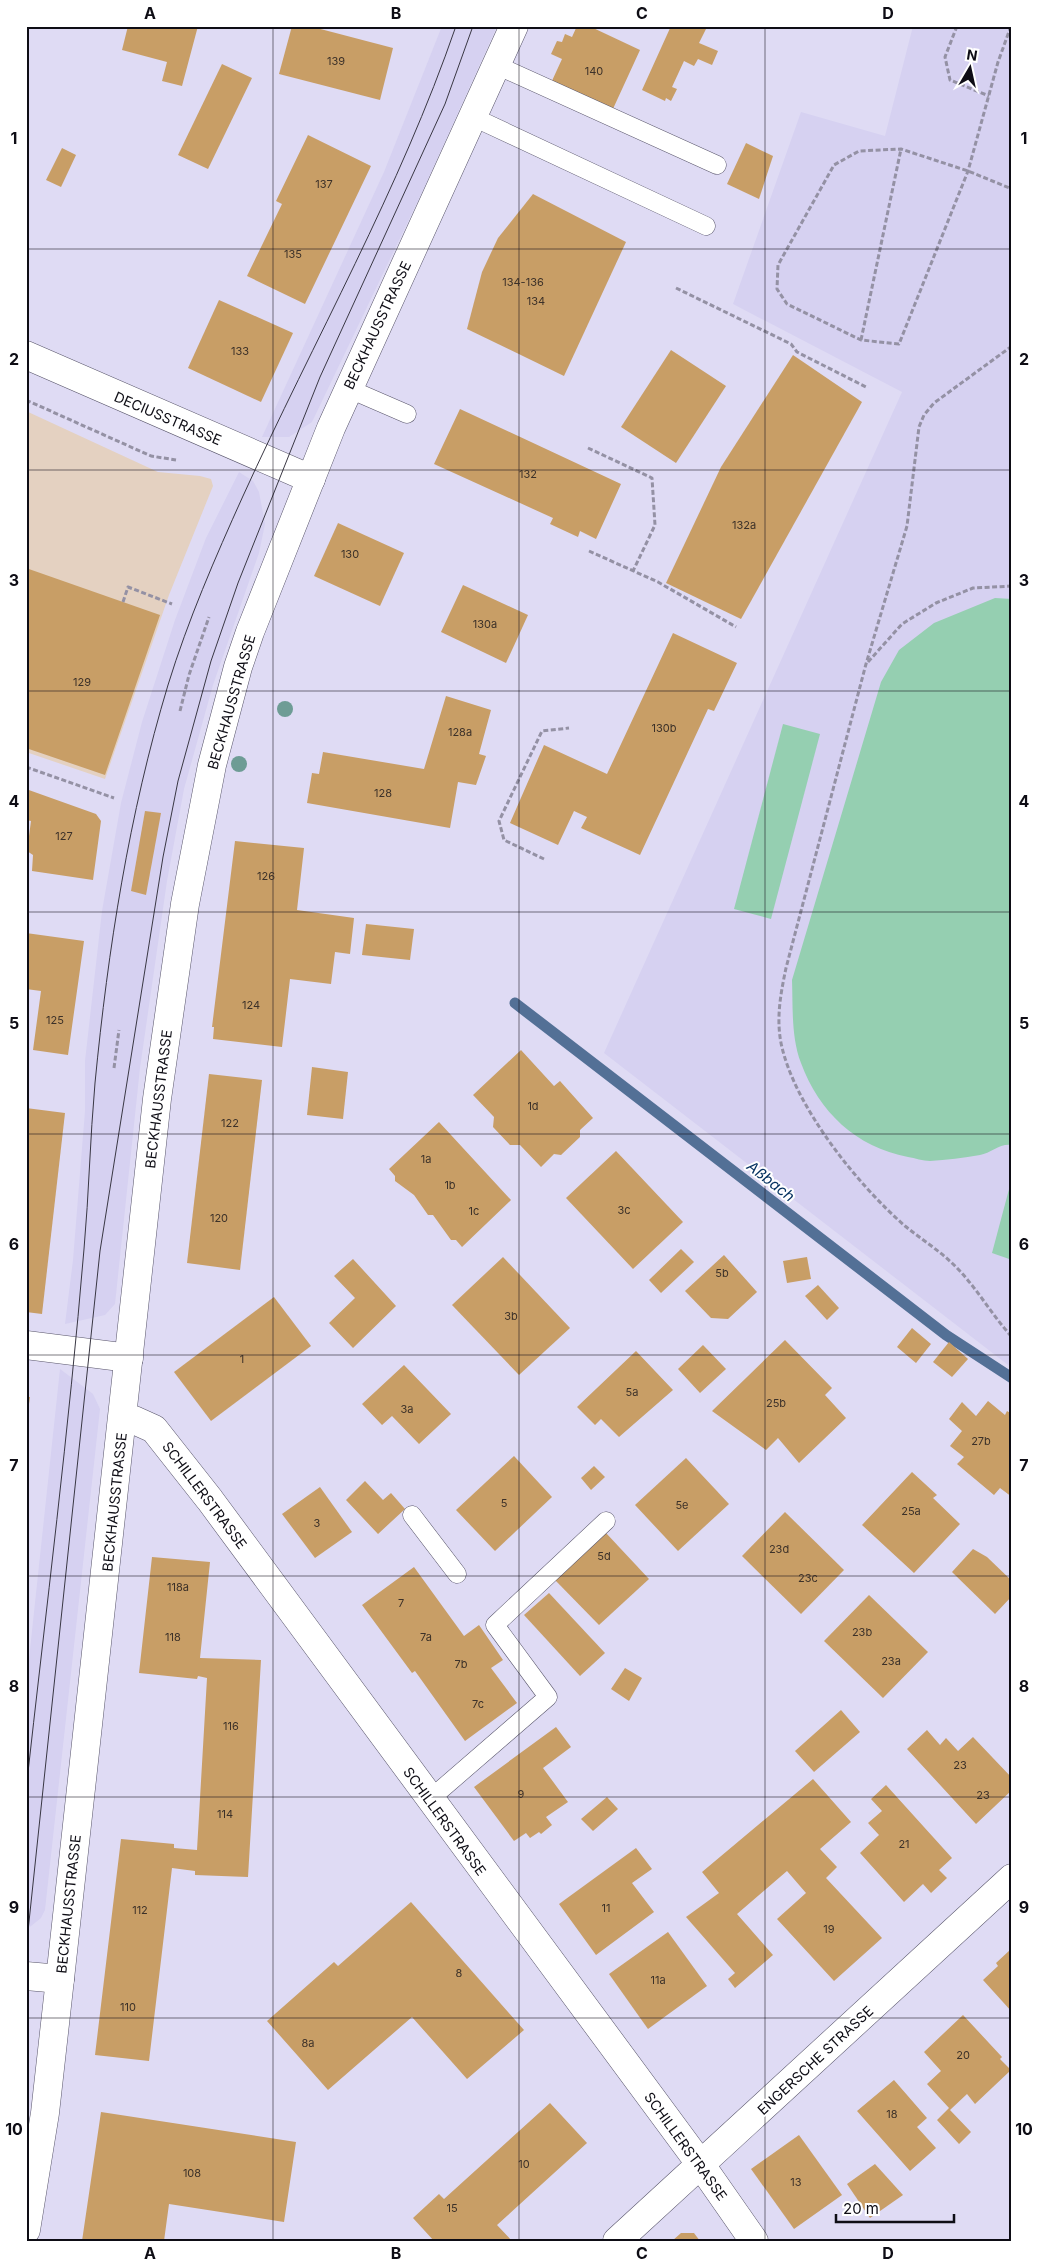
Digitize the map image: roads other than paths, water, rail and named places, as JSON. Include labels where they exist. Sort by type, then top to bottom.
[{"type":"street","name":"BECKHAUSSTRASSE","points":[[26,2230],[45,2113],[162,1062],[199,823],[238,667],[347,388],[514,26]]},
{"type":"street","name":"DECIUSSTRASSE","points":[[26,355],[311,480]]},
{"type":"street","points":[[26,1345],[130,1358]]},
{"type":"street","name":"SCHILLERSTRASSE","points":[[123,1418],[134,1420],[154,1429],[210,1500],[701,2165],[754,2241]]},
{"type":"street","name":"ENGERSCHE STRASSE","points":[[617,2241],[1012,1878]]},
{"type":"street","points":[[26,1976],[60,1979]]},
{"type":"lane","points":[[496,66],[717,165]]},
{"type":"lane","points":[[473,117],[706,226]]},
{"type":"lane","points":[[347,388],[407,414]]},
{"type":"lane","points":[[412,1515],[457,1574]]},
{"type":"lane","points":[[430,1800],[548,1697],[495,1625],[606,1521]]},
{"type":"waterway","name":"Aßbach","points":[[515,1003],[946,1335],[1012,1378]]},
{"type":"tram line","points":[[26,1790],[78,1317],[100,1033],[122,882],[142,783],[168,685],[202,589],[270,438],[383,205],[434,87],[456,26]]},
{"type":"tram line","points":[[26,1950],[100,1251],[163,857],[178,781],[211,661],[238,583],[320,377],[445,104],[473,26]]}]
